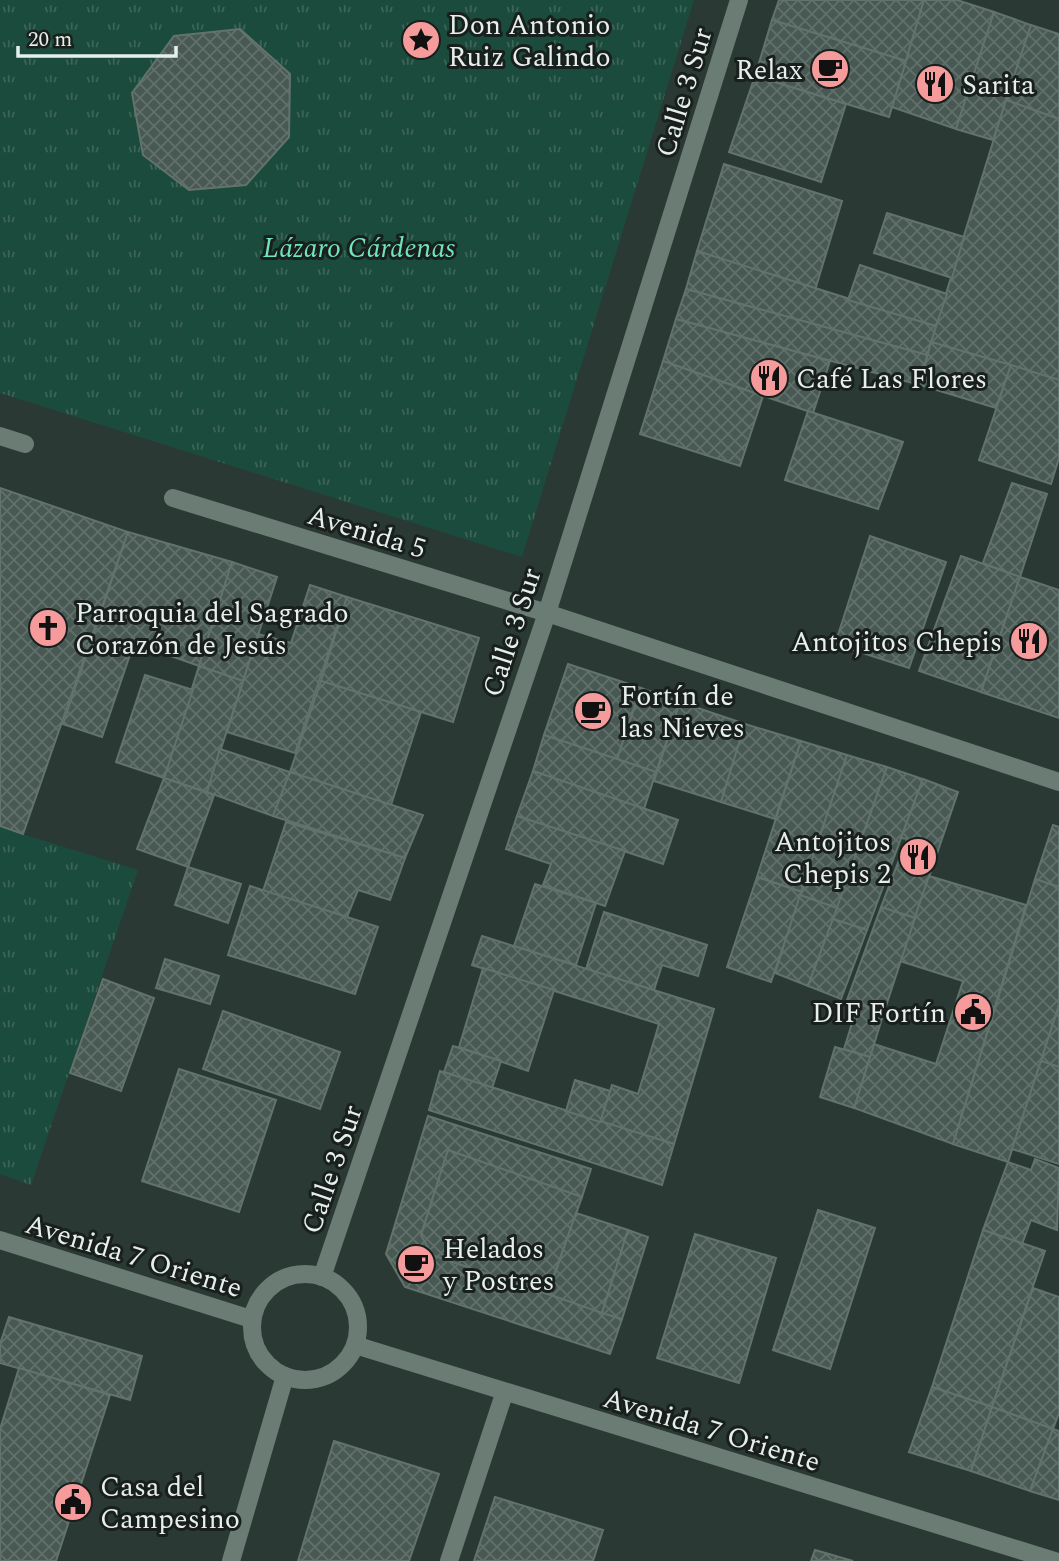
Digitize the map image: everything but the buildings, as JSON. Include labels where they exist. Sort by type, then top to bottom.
[{"type":"street","name":"Calle 3 Sur","points":[[322,1277],[547,614],[739,0]]},
{"type":"street","points":[[0,436],[24,444]]},
{"type":"street","name":"Avenida 5","points":[[173,498],[547,614],[1059,782]]},
{"type":"street","name":"Avenida 7 Oriente","points":[[0,1240],[251,1319]]},
{"type":"street","points":[[306,1274],[322,1277],[336,1283],[355,1309],[358,1324],[355,1345],[337,1370],[321,1378],[303,1381],[285,1376],[260,1356],[251,1319],[263,1295],[275,1283],[289,1276],[306,1274]]},
{"type":"street","name":"Avenida 7 Oriente","points":[[355,1345],[504,1394],[1055,1561]]},
{"type":"street","points":[[231,1561],[285,1376]]},
{"type":"street","points":[[449,1561],[504,1394]]},
{"type":"green space","name":"Lázaro Cárdenas","points":[[0,0],[694,0],[522,557],[0,393]]},
{"type":"green space","points":[[0,827],[138,870],[31,1185],[0,1174]]},
{"type":"place","name":"Don Antonio Ruiz Galindo","points":[[421,40]]},
{"type":"place","name":"Relax","points":[[830,69]]},
{"type":"place","name":"Sarita","points":[[935,84]]},
{"type":"place","name":"Café Las Flores","points":[[769,378]]},
{"type":"place","name":"Parroquia del Sagrado Corazón de Jesús","points":[[48,628]]},
{"type":"place","name":"Antojitos Chepis","points":[[1029,641]]},
{"type":"place","name":"Fortín de las Nieves","points":[[593,711]]},
{"type":"place","name":"Antojitos Chepis 2","points":[[918,857]]},
{"type":"place","name":"DIF Fortín","points":[[973,1012]]},
{"type":"place","name":"Helados y Postres","points":[[416,1264]]},
{"type":"place","name":"Casa del Campesino","points":[[73,1502]]}]
